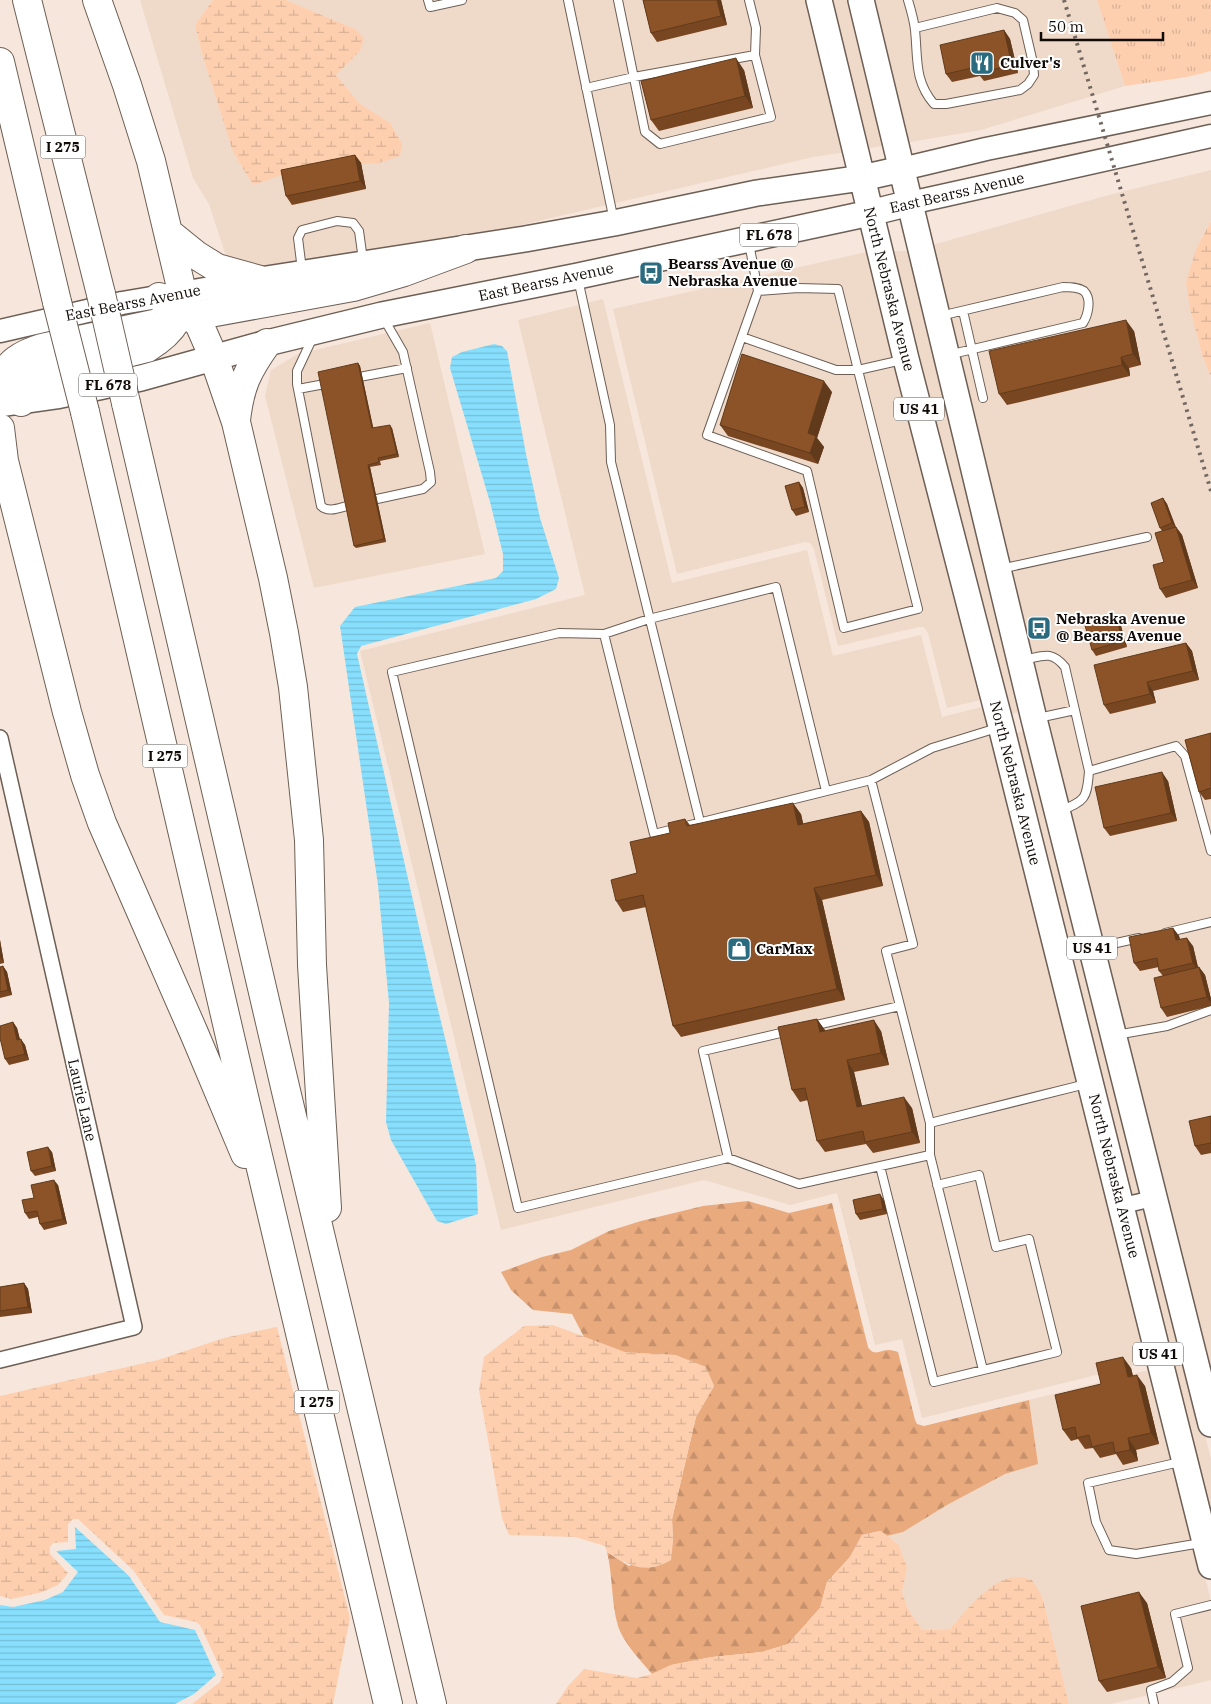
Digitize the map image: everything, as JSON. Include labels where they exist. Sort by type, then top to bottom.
[{"type":"highway","name":"I 275","points":[[27,0],[101,294],[432,1704]]},
{"type":"highway","points":[[0,383],[147,348],[161,340],[169,332],[179,306],[170,234],[140,121],[97,0]]},
{"type":"highway","name":"I 275","points":[[0,62],[85,412],[388,1704]]},
{"type":"highway","points":[[170,234],[196,255],[217,268],[260,280]]},
{"type":"highway","points":[[179,306],[353,287],[404,272],[466,248]]},
{"type":"highway","points":[[179,306],[200,326],[214,358],[236,422],[273,578],[294,687],[309,848],[312,965],[332,1282]]},
{"type":"highway","points":[[236,422],[243,384],[267,343]]},
{"type":"highway","points":[[0,428],[2,459],[67,712],[93,798],[275,1228]]},
{"type":"main road","name":"North Nebraska Avenue","points":[[819,0],[906,359],[1001,726],[1211,1566]]},
{"type":"main road","name":"US 41","points":[[861,0],[1034,719],[1211,1424]]},
{"type":"main road","name":"East Bearss Avenue","points":[[0,332],[113,305],[179,306],[260,280],[614,223],[757,193],[862,178],[986,149],[1211,103]]},
{"type":"main road","name":"East Bearss Avenue","points":[[7,400],[141,378],[267,343],[382,315],[749,240],[1211,136]]},
{"type":"main road","points":[[1001,726],[1034,719]]},
{"type":"street","name":"Laurie Lane","points":[[0,738],[134,1327],[0,1360]]},
{"type":"street","points":[[1121,1206],[1155,1198]]},
{"type":"lane","points":[[428,0],[430,7],[462,0]]},
{"type":"lane","points":[[568,0],[614,223]]},
{"type":"lane","points":[[618,0],[645,132],[660,144],[771,117],[755,55],[756,28],[748,0]]},
{"type":"lane","points":[[908,0],[915,28],[921,86],[934,104],[946,104],[1020,90],[1028,84],[1034,75],[1033,62],[1022,20],[1015,13],[996,4],[915,28]]},
{"type":"lane","points":[[586,88],[634,77],[755,55]]},
{"type":"lane","points":[[303,274],[298,238],[302,230],[337,221],[354,223],[359,231],[364,264]]},
{"type":"lane","points":[[749,240],[758,291],[707,435],[807,471],[844,628],[918,609],[838,289],[798,288],[758,291]]},
{"type":"lane","points":[[578,276],[610,425],[610,462],[700,822]]},
{"type":"lane","points":[[937,317],[1063,287],[1083,290],[1086,295],[1089,308],[1087,318],[1083,324],[946,355]]},
{"type":"lane","points":[[963,311],[983,398]]},
{"type":"lane","points":[[377,499],[423,489],[431,482],[403,352],[382,315]]},
{"type":"lane","points":[[316,331],[297,371],[298,389],[321,506],[328,510],[347,506]]},
{"type":"lane","points":[[742,337],[836,370],[858,370],[906,359]]},
{"type":"lane","points":[[343,380],[406,368]]},
{"type":"lane","points":[[298,389],[334,382]]},
{"type":"lane","points":[[998,569],[1147,536]]},
{"type":"lane","points":[[826,791],[776,587],[649,619],[604,634],[558,633],[392,672],[518,1208],[728,1158],[798,1184],[930,1155]]},
{"type":"lane","points":[[604,634],[654,834],[871,780],[932,748],[1001,726]]},
{"type":"lane","points":[[1020,661],[1049,655],[1058,658],[1065,667],[1089,771],[1088,792],[1078,804],[1058,812]]},
{"type":"lane","points":[[1034,719],[1075,710]]},
{"type":"lane","points":[[1089,771],[1176,746],[1185,756],[1211,851]]},
{"type":"lane","points":[[871,780],[914,944],[886,951],[930,1124],[930,1155],[983,1370]]},
{"type":"lane","points":[[1156,935],[1211,922]]},
{"type":"lane","points":[[1092,949],[1146,937]]},
{"type":"lane","points":[[806,1027],[900,1006]]},
{"type":"lane","points":[[1114,1035],[1167,1026],[1211,1010]]},
{"type":"lane","points":[[728,1158],[703,1051],[797,1030]]},
{"type":"lane","points":[[930,1124],[1090,1082]]},
{"type":"lane","points":[[880,1166],[934,1382],[1057,1352],[1029,1239],[996,1247],[979,1175],[937,1185]]},
{"type":"lane","points":[[1185,1461],[1088,1483],[1096,1522],[1110,1550],[1136,1554],[1205,1542]]},
{"type":"lane","points":[[1154,1704],[1151,1690],[1172,1682],[1188,1668],[1175,1614],[1211,1605]]},
{"type":"shaded area","points":[[140,0],[213,0],[195,25],[202,54],[233,152],[253,185],[373,113],[359,103],[336,75],[360,51],[355,29],[286,0],[811,0],[847,152],[813,157],[448,242],[260,271],[228,262],[209,204],[193,178]]},
{"type":"shaded area","points":[[828,0],[852,0],[887,145],[864,149]]},
{"type":"shaded area","points":[[870,0],[1097,0],[1125,86],[981,130],[904,143]]},
{"type":"shaded area","points":[[1211,170],[1211,221],[1197,247],[1190,309],[1203,358],[1211,377],[1211,1389],[929,246],[1109,195]]},
{"type":"shaded area","points":[[871,251],[985,699],[947,708],[928,633],[924,627],[838,646],[814,549],[810,543],[805,542],[677,574],[613,309]]},
{"type":"shaded area","points":[[888,251],[909,251],[1024,711],[1007,715]]},
{"type":"shaded area","name":"CarMax","points":[[603,299],[672,583],[807,550],[833,656],[921,635],[942,717],[986,706],[1149,1362],[922,1418],[902,1339],[875,1345],[837,1193],[790,1205],[704,1180],[501,1230],[360,651],[585,595],[518,320]]},
{"type":"shaded area","points":[[430,323],[485,554],[314,588],[265,396],[271,370],[298,354]]},
{"type":"shaded area","points":[[1028,730],[1144,1191],[1127,1195],[1012,734]]},
{"type":"shaded area","points":[[1149,1209],[1211,1459],[1211,1531],[1132,1213]]},
{"type":"shaded area","points":[[1153,1369],[1211,1601],[1211,1680],[1111,1704],[1069,1704],[1042,1596],[972,1605],[950,1629],[922,1630],[908,1609],[902,1592],[907,1567],[899,1545],[887,1536],[903,1532],[947,1505],[1005,1474],[1038,1464],[1029,1400]]},
{"type":"green space","points":[[213,0],[286,0],[355,29],[364,38],[360,51],[336,75],[359,103],[390,123],[402,144],[400,156],[379,163],[304,167],[253,185],[233,152],[202,54],[195,25]]},
{"type":"green space","points":[[1097,0],[1211,0],[1211,71],[1187,77],[1125,86]]},
{"type":"green space","points":[[1211,221],[1211,377],[1203,358],[1190,309],[1186,282],[1197,247]]},
{"type":"green space","points":[[748,1201],[789,1213],[832,1203],[868,1347],[873,1352],[889,1350],[898,1352],[917,1424],[924,1426],[1029,1400],[1038,1464],[1005,1474],[947,1505],[903,1532],[887,1536],[880,1531],[862,1535],[850,1557],[827,1582],[820,1608],[788,1644],[762,1652],[712,1657],[671,1665],[652,1674],[628,1645],[620,1632],[614,1608],[607,1552],[629,1566],[673,1542],[672,1519],[696,1417],[714,1386],[705,1367],[675,1355],[625,1353],[584,1337],[572,1314],[533,1310],[511,1290],[501,1272],[542,1257],[571,1250],[609,1231],[641,1221],[703,1206]]},
{"type":"green space","points":[[553,1325],[625,1352],[675,1355],[706,1367],[714,1386],[696,1417],[672,1519],[673,1542],[671,1560],[662,1565],[645,1568],[631,1565],[607,1552],[605,1546],[575,1537],[509,1535],[502,1518],[479,1390],[484,1357],[524,1326]]},
{"type":"green space","points":[[277,1327],[350,1618],[333,1704],[192,1704],[220,1682],[223,1674],[200,1625],[196,1622],[164,1615],[133,1570],[78,1519],[73,1519],[68,1524],[68,1542],[53,1543],[50,1547],[50,1554],[68,1573],[58,1585],[42,1592],[12,1599],[0,1596],[0,1396],[158,1360],[224,1338]]},
{"type":"green space","points":[[881,1531],[899,1545],[907,1567],[902,1592],[908,1609],[922,1630],[950,1629],[979,1597],[997,1583],[1018,1577],[1032,1580],[1042,1596],[1069,1704],[556,1704],[568,1686],[584,1669],[637,1678],[652,1674],[671,1665],[712,1657],[762,1652],[788,1644],[820,1608],[827,1582],[850,1557],[862,1535]]},
{"type":"water","points":[[494,344],[502,346],[507,351],[540,518],[559,578],[556,589],[536,599],[361,646],[357,654],[434,993],[476,1165],[478,1214],[446,1224],[437,1221],[391,1140],[386,1122],[389,1003],[378,885],[340,626],[355,607],[496,578],[503,571],[503,554],[490,502],[450,368],[452,357],[462,352]]},
{"type":"water","points":[[75,1527],[129,1576],[160,1622],[195,1630],[216,1675],[194,1694],[175,1704],[0,1704],[0,1605],[13,1607],[45,1600],[63,1592],[78,1572],[56,1551],[76,1549]]},
{"type":"building","points":[[643,0],[717,0],[721,16],[651,33]]},
{"type":"building","name":"Culver's","points":[[1004,30],[1012,65],[978,73],[976,67],[946,74],[940,45]]},
{"type":"building","points":[[736,58],[745,96],[651,120],[641,81]]},
{"type":"building","points":[[355,155],[360,181],[286,196],[281,170]]},
{"type":"building","points":[[1126,320],[1133,354],[1121,357],[1122,365],[999,394],[989,351]]},
{"type":"building","points":[[742,354],[824,381],[808,433],[816,436],[810,453],[720,425]]},
{"type":"building","points":[[358,363],[372,428],[390,425],[397,454],[378,458],[379,462],[368,465],[384,539],[354,546],[318,372]]},
{"type":"building","points":[[799,482],[805,507],[792,510],[785,486]]},
{"type":"building","points":[[1163,498],[1172,523],[1160,528],[1151,503]]},
{"type":"building","points":[[1176,527],[1192,580],[1160,589],[1153,565],[1164,562],[1155,533]]},
{"type":"building","points":[[1115,614],[1123,641],[1092,650],[1084,622]]},
{"type":"building","points":[[1186,643],[1193,671],[1147,682],[1150,694],[1104,705],[1094,665]]},
{"type":"building","points":[[1211,733],[1211,788],[1199,792],[1185,740]]},
{"type":"building","points":[[1162,772],[1171,813],[1104,828],[1095,787]]},
{"type":"building","points":[[793,803],[798,825],[861,811],[876,875],[814,888],[837,989],[673,1026],[643,895],[616,901],[611,880],[637,873],[630,842],[670,833],[668,823],[685,819],[687,826]]},
{"type":"building","points":[[1173,928],[1176,940],[1187,938],[1193,963],[1159,971],[1157,958],[1134,963],[1129,937]]},
{"type":"building","points":[[3,966],[8,990],[0,992],[0,967]]},
{"type":"building","points":[[1199,967],[1207,997],[1161,1008],[1154,978]]},
{"type":"building","points":[[817,1019],[820,1032],[874,1020],[881,1053],[847,1060],[857,1107],[904,1097],[912,1132],[865,1142],[863,1131],[817,1141],[805,1088],[792,1090],[778,1027]]},
{"type":"building","points":[[13,1022],[17,1040],[21,1039],[25,1054],[5,1059],[0,1038],[0,1026]]},
{"type":"building","points":[[1211,1116],[1211,1143],[1195,1146],[1189,1121]]},
{"type":"building","points":[[48,1147],[52,1166],[31,1171],[27,1152]]},
{"type":"building","points":[[54,1180],[63,1219],[40,1224],[37,1211],[25,1213],[22,1200],[34,1198],[31,1185]]},
{"type":"building","points":[[880,1194],[883,1209],[856,1214],[853,1200]]},
{"type":"building","points":[[24,1283],[28,1307],[0,1311],[0,1287]]},
{"type":"building","points":[[1123,1357],[1128,1377],[1137,1375],[1151,1433],[1128,1438],[1130,1450],[1115,1453],[1113,1442],[1092,1447],[1089,1435],[1077,1438],[1075,1427],[1063,1430],[1055,1395],[1101,1384],[1096,1363]]},
{"type":"building","points":[[1139,1592],[1158,1667],[1099,1681],[1081,1606]]},
{"type":"railway","points":[[1064,0],[1211,491]]},
{"type":"place","name":"Culver's","points":[[982,63]]},
{"type":"place","name":"Bearss Avenue @ Nebraska Avenue","points":[[651,273]]},
{"type":"place","name":"Nebraska Avenue @ Bearss Avenue","points":[[1039,628]]},
{"type":"place","name":"CarMax","points":[[739,949]]}]
